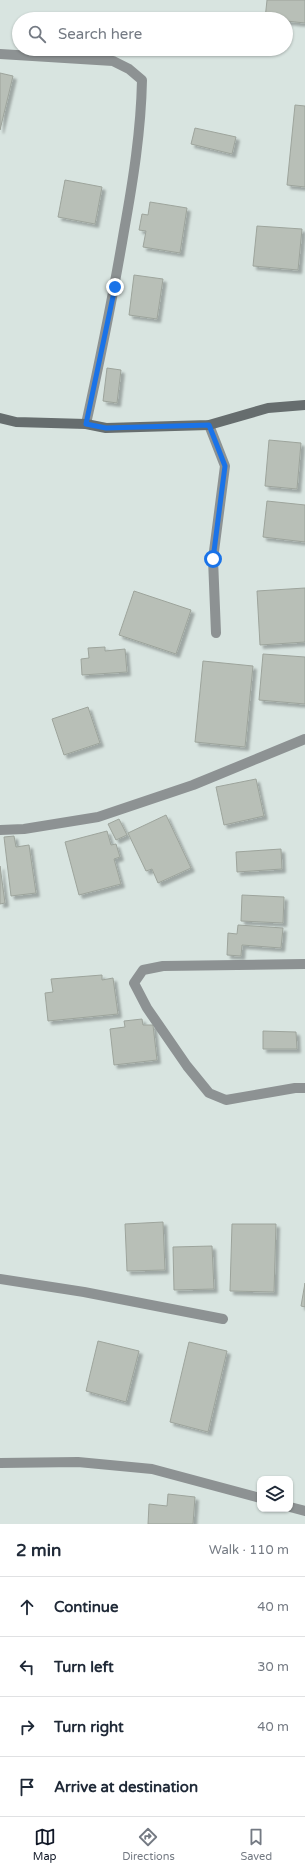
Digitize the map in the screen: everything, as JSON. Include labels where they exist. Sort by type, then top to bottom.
[{"type":"street","points":[[0,54],[12,55]]},
{"type":"street","points":[[38,56],[113,60],[129,69],[142,80],[142,107],[133,180],[115,287],[86,424]]},
{"type":"street","points":[[0,418],[16,422],[86,424],[106,428],[209,425],[268,408],[305,405]]},
{"type":"street","points":[[209,425],[225,466],[213,559],[216,633]]},
{"type":"street","points":[[0,830],[24,829],[98,817],[193,785],[305,739]]},
{"type":"street","points":[[305,964],[163,966],[143,970],[134,983],[151,1015],[187,1066],[209,1093],[226,1100],[295,1088],[305,1088]]},
{"type":"street","points":[[0,1279],[84,1292],[223,1319]]},
{"type":"street","points":[[0,1463],[78,1462],[152,1469],[257,1497]]},
{"type":"street","points":[[293,1508],[305,1511]]},
{"type":"building","points":[[267,0],[305,0],[305,23],[293,22],[293,12],[266,12]]},
{"type":"building","points":[[0,73],[13,76],[0,130]]},
{"type":"building","points":[[295,105],[305,106],[305,187],[287,185]]},
{"type":"building","points":[[195,128],[236,137],[232,154],[191,144]]},
{"type":"building","points":[[65,180],[102,187],[95,224],[58,217]]},
{"type":"building","points":[[150,202],[187,208],[180,253],[143,247],[146,231],[139,230],[142,214],[148,215]]},
{"type":"building","points":[[257,226],[302,229],[298,270],[253,266]]},
{"type":"building","points":[[134,275],[163,279],[157,319],[129,315]]},
{"type":"building","points":[[107,368],[121,370],[117,403],[103,401]]},
{"type":"building","points":[[269,440],[301,443],[297,489],[265,486]]},
{"type":"building","points":[[267,501],[305,505],[305,542],[263,537]]},
{"type":"building","points":[[305,588],[305,642],[260,645],[257,591]]},
{"type":"building","points":[[134,591],[191,610],[176,654],[119,635]]},
{"type":"building","points":[[105,647],[105,651],[125,649],[127,672],[82,675],[81,659],[89,658],[88,648]]},
{"type":"building","points":[[263,654],[305,657],[305,704],[259,700]]},
{"type":"building","points":[[203,661],[253,666],[245,747],[195,742]]},
{"type":"building","points":[[88,707],[100,743],[64,755],[52,719]]},
{"type":"building","points":[[256,779],[264,816],[224,825],[216,787]]},
{"type":"building","points":[[166,815],[191,868],[158,883],[152,869],[146,871],[128,833]]},
{"type":"building","points":[[119,819],[127,835],[116,840],[108,824]]},
{"type":"building","points":[[107,831],[111,845],[116,844],[120,857],[114,859],[121,884],[79,895],[65,842]]},
{"type":"building","points":[[14,836],[16,847],[29,845],[36,893],[11,896],[4,837]]},
{"type":"building","points":[[281,849],[282,869],[237,872],[236,852]]},
{"type":"building","points":[[0,866],[5,903],[0,904]]},
{"type":"building","points":[[242,895],[284,897],[283,923],[241,921]]},
{"type":"building","points":[[238,925],[283,928],[281,948],[242,945],[241,956],[227,955],[228,933],[237,934]]},
{"type":"building","points":[[102,975],[102,980],[113,978],[118,1014],[48,1021],[45,993],[53,992],[51,979]]},
{"type":"building","points":[[142,1019],[143,1025],[153,1025],[157,1060],[114,1065],[110,1029],[125,1027],[124,1021]]},
{"type":"building","points":[[263,1031],[296,1032],[297,1049],[263,1049]]},
{"type":"building","points":[[163,1222],[165,1270],[127,1271],[125,1224]]},
{"type":"building","points":[[232,1224],[276,1224],[274,1292],[230,1291]]},
{"type":"building","points":[[212,1246],[214,1289],[174,1290],[173,1247]]},
{"type":"building","points":[[305,1283],[305,1307],[301,1306]]},
{"type":"building","points":[[98,1341],[139,1351],[126,1402],[86,1391]]},
{"type":"building","points":[[189,1342],[227,1351],[208,1432],[170,1422]]},
{"type":"building","points":[[168,1494],[195,1497],[193,1524],[148,1524],[149,1504],[167,1506]]},
{"type":"route","points":[[115,287],[86,424],[106,428],[209,425],[225,466],[213,559]]}]
